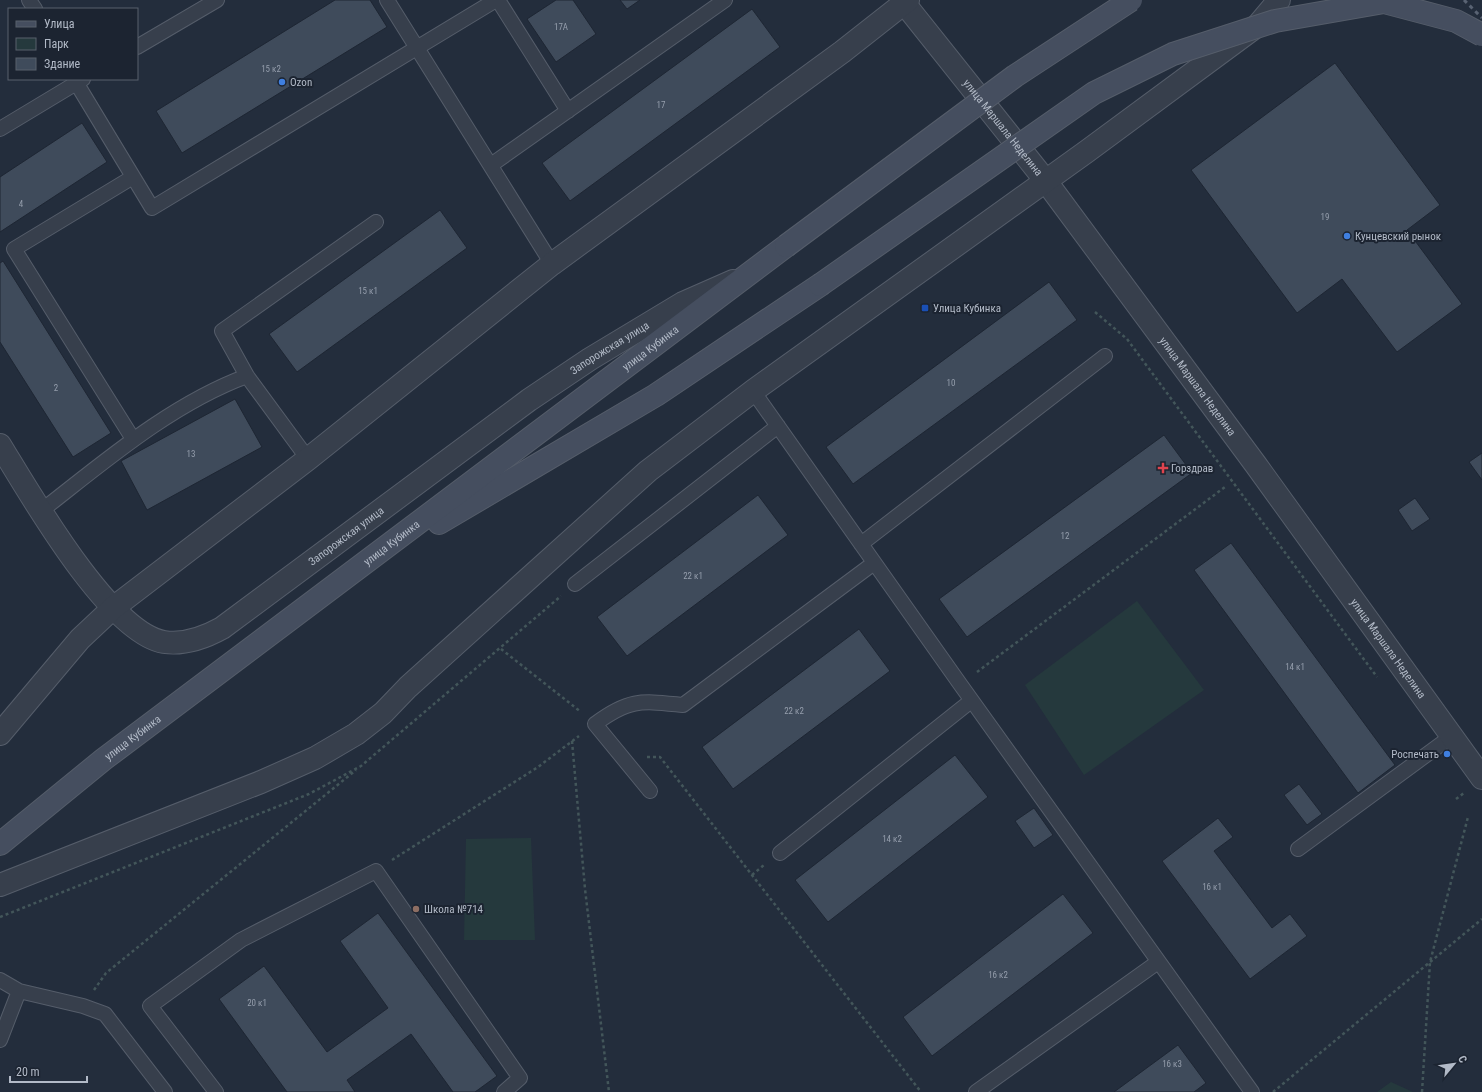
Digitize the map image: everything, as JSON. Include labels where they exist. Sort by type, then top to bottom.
[{"type":"main road","name":"улица Кубинка","points":[[0,844],[104,759],[533,438],[745,276],[1015,76],[1131,0]]},
{"type":"main road","points":[[343,580],[656,395],[820,285],[1094,93],[1172,54],[1275,21],[1384,2],[1456,21],[1482,35]]},
{"type":"street","points":[[0,885],[261,782],[315,758],[356,734],[383,713],[408,687],[648,471],[753,392],[1045,180],[1086,152],[1258,25],[1278,0]]},
{"type":"street","points":[[0,734],[80,639],[113,608],[308,459],[552,264],[842,52],[906,1]]},
{"type":"street","name":"улица Маршала Неделина","points":[[906,1],[1045,180],[1256,465],[1482,778]]},
{"type":"street","name":"Запорожская улица","points":[[0,445],[40,511],[90,582],[127,623],[144,635],[164,642],[186,642],[203,638],[215,631],[529,400],[571,372],[683,303],[745,276]]},
{"type":"lane","points":[[138,46],[216,0]]},
{"type":"lane","points":[[387,0],[552,264]]},
{"type":"lane","points":[[0,129],[78,80],[152,208],[497,0],[568,111]]},
{"type":"lane","points":[[491,165],[725,0]]},
{"type":"lane","points":[[133,177],[14,249],[133,439]]},
{"type":"lane","points":[[308,459],[247,376],[222,331],[376,222]]},
{"type":"lane","points":[[861,544],[1105,356]]},
{"type":"lane","points":[[40,511],[133,439],[220,386],[247,376]]},
{"type":"lane","points":[[753,392],[971,700],[1252,1092]]},
{"type":"lane","points":[[575,584],[778,426]]},
{"type":"lane","points":[[650,791],[595,724],[614,710],[641,701],[682,705],[874,563]]},
{"type":"lane","points":[[780,853],[971,700]]},
{"type":"lane","points":[[1298,849],[1452,736]]},
{"type":"lane","points":[[216,1092],[150,1006],[240,940],[376,871],[520,1078],[504,1092]]},
{"type":"lane","points":[[976,1092],[1158,962]]},
{"type":"lane","points":[[0,980],[19,991],[83,1006],[105,1014],[165,1092]]},
{"type":"lane","points":[[0,1040],[19,991]]},
{"type":"path","points":[[1095,312],[1127,339],[1380,682]]},
{"type":"path","points":[[960,684],[1224,486]]},
{"type":"path","points":[[376,871],[538,767],[595,724],[501,649]]},
{"type":"path","points":[[572,741],[584,888],[609,1092]]},
{"type":"path","points":[[622,757],[660,757],[921,1092]]},
{"type":"path","points":[[83,1006],[106,973],[361,766]]},
{"type":"path","points":[[1422,1092],[1430,962],[1468,817]]},
{"type":"path","points":[[1273,1092],[1482,919]]},
{"type":"green space","points":[[1137,601],[1204,690],[1084,775],[1025,685]]},
{"type":"green space","points":[[531,838],[535,940],[464,940],[466,839]]},
{"type":"green space","points":[[1391,1082],[1413,1092],[1377,1092]]},
{"type":"building","points":[[335,0],[370,0],[387,27],[182,153],[156,111]]},
{"type":"building","points":[[556,0],[573,0],[596,34],[556,62],[527,19]]},
{"type":"building","points":[[620,0],[640,0],[627,9]]},
{"type":"building","points":[[752,9],[780,47],[570,201],[542,163]]},
{"type":"building","points":[[1335,63],[1440,205],[1407,230],[1462,304],[1397,352],[1342,279],[1297,313],[1191,170]]},
{"type":"building","points":[[82,123],[107,162],[0,232],[0,177]]},
{"type":"building","points":[[440,210],[467,248],[297,372],[269,334]]},
{"type":"building","points":[[3,261],[111,433],[73,457],[0,342],[0,263]]},
{"type":"building","points":[[1049,282],[1077,320],[853,484],[826,447]]},
{"type":"building","points":[[235,399],[262,447],[147,510],[121,461]]},
{"type":"building","points":[[1164,435],[1192,473],[967,637],[939,599]]},
{"type":"building","points":[[1482,453],[1482,480],[1469,462]]},
{"type":"building","points":[[758,495],[788,535],[627,656],[597,617]]},
{"type":"building","points":[[1415,498],[1430,519],[1412,531],[1398,510]]},
{"type":"building","points":[[1231,543],[1395,765],[1358,793],[1194,570]]},
{"type":"building","points":[[859,629],[890,671],[733,789],[702,747]]},
{"type":"building","points":[[955,755],[988,797],[828,922],[795,880]]},
{"type":"building","points":[[1299,784],[1322,814],[1307,825],[1284,795]]},
{"type":"building","points":[[1034,808],[1053,835],[1034,848],[1015,821]]},
{"type":"building","points":[[1218,818],[1233,837],[1214,851],[1272,928],[1290,914],[1307,936],[1250,979],[1162,861]]},
{"type":"building","points":[[1063,894],[1093,933],[932,1056],[903,1017]]},
{"type":"building","points":[[378,913],[497,1076],[475,1092],[453,1092],[411,1034],[347,1080],[355,1092],[287,1092],[219,999],[264,966],[327,1052],[388,1008],[340,941]]},
{"type":"building","points":[[1178,1045],[1206,1083],[1194,1092],[1114,1092]]},
{"type":"railway","points":[[1464,0],[1482,18]]},
{"type":"place","name":"Ozon","points":[[282,82]]},
{"type":"place","name":"Кунцевский рынок","points":[[1347,236]]},
{"type":"place","name":"Улица Кубинка","points":[[925,308]]},
{"type":"place","name":"Горздрав","points":[[1163,468]]},
{"type":"place","name":"Роспечать","points":[[1447,754]]},
{"type":"place","name":"Школа №714","points":[[416,909]]}]
